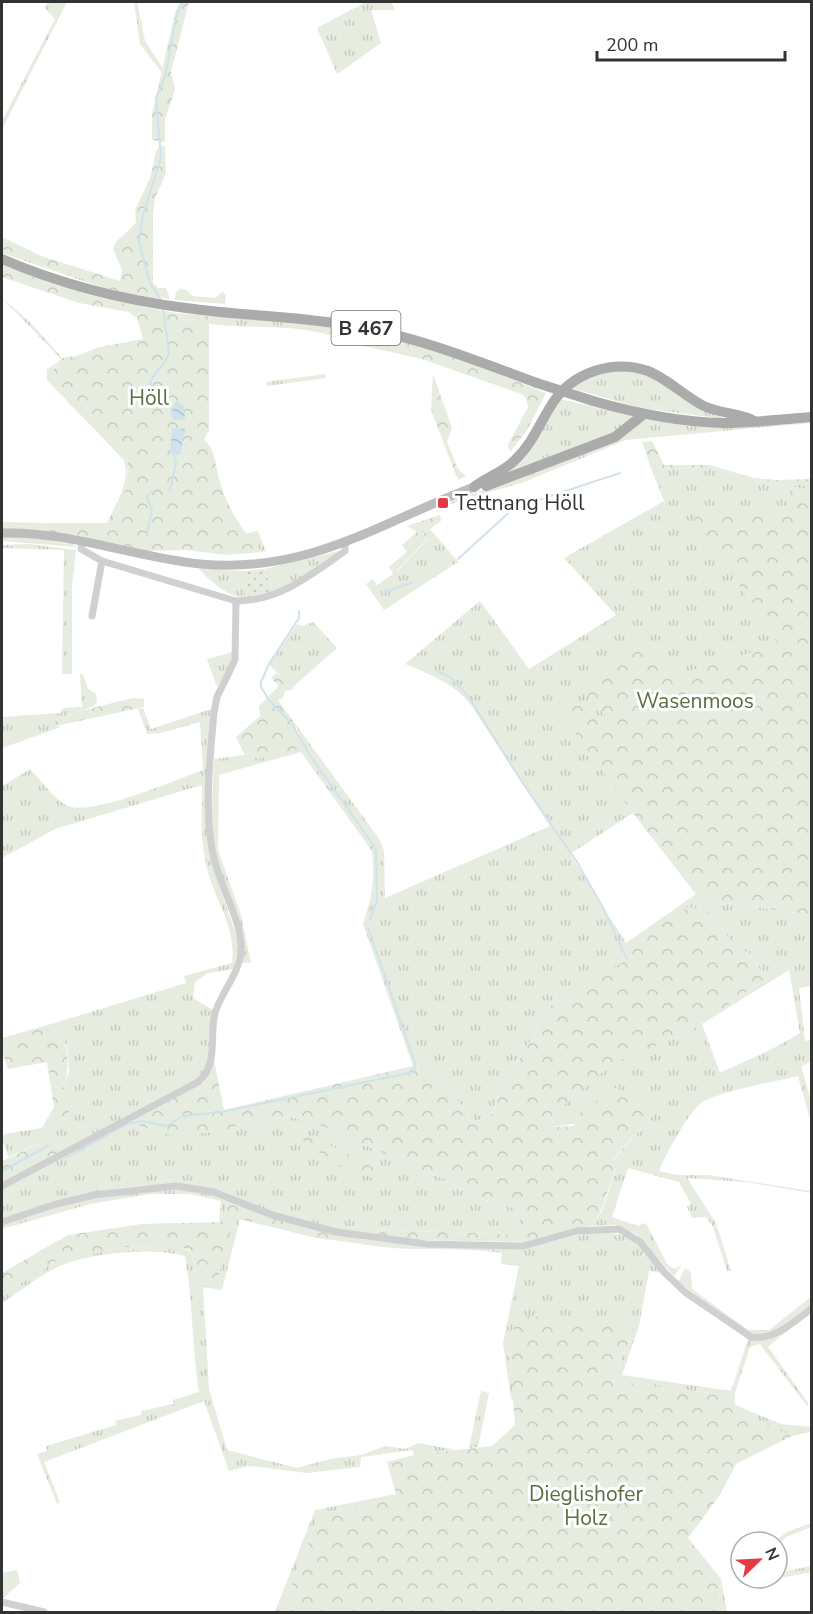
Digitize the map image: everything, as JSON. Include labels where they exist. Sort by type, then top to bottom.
[{"type":"main road","name":"B 467","points":[[2,259],[62,281],[151,303],[313,320],[381,331],[428,343],[593,401],[644,414],[700,421],[754,421],[812,417]]},
{"type":"main road","points":[[2,533],[35,534],[82,541],[173,560],[226,565],[269,562],[317,553],[474,487],[506,469],[516,460],[563,391],[577,379],[601,369],[625,366],[648,371],[704,406],[729,415],[748,417],[754,421]]},
{"type":"main road","points":[[474,487],[483,487],[511,478],[615,437],[644,414]]},
{"type":"street","points":[[82,541],[81,549],[102,561],[236,601],[259,600],[287,589],[345,551],[345,543]]},
{"type":"street","points":[[92,616],[102,561]]},
{"type":"street","points":[[2,1186],[198,1082],[209,1068],[216,1011],[236,970],[242,949],[239,933],[220,883],[211,843],[209,817],[212,741],[217,696],[236,653],[236,601]]},
{"type":"street","points":[[2,1222],[53,1205],[94,1195],[176,1186],[214,1192],[272,1215],[336,1232],[416,1243],[523,1246],[577,1231],[610,1228],[633,1235],[673,1282],[751,1337],[761,1338],[781,1331],[812,1308]]},
{"type":"street","points":[[2,1602],[44,1612]]},
{"type":"green space","points":[[49,2],[67,2],[2,129],[2,121],[55,19],[44,7]]},
{"type":"green space","points":[[134,2],[137,2],[145,41],[162,67],[163,74],[140,44]]},
{"type":"green space","points":[[180,2],[189,2],[171,72],[175,90],[165,119],[165,142],[152,140],[152,114],[175,13]]},
{"type":"green space","points":[[366,2],[391,2],[395,10],[371,10],[381,43],[337,74],[317,28]]},
{"type":"green space","points":[[161,145],[165,146],[166,173],[155,198],[153,214],[153,283],[158,288],[166,288],[170,299],[141,297],[101,287],[93,282],[48,268],[2,249],[2,237],[41,256],[120,281],[122,270],[113,249],[116,242],[136,223],[135,210],[150,178],[156,151]]},
{"type":"green space","points":[[2,249],[48,268],[93,282],[101,287],[2,253]]},
{"type":"green space","points":[[2,262],[145,307],[137,318],[129,312],[133,309],[129,305],[62,287],[2,265]]},
{"type":"green space","points":[[2,265],[62,287],[129,305],[134,309],[129,312],[79,303],[2,277]]},
{"type":"green space","points":[[180,289],[187,290],[192,296],[215,298],[222,292],[226,295],[225,304],[175,300],[176,292]]},
{"type":"green space","points":[[2,298],[30,322],[61,359]]},
{"type":"green space","name":"Höll","points":[[145,307],[176,313],[186,322],[209,315],[209,430],[204,440],[213,453],[222,489],[231,509],[248,536],[262,552],[226,555],[185,550],[142,551],[41,530],[43,523],[112,523],[127,485],[128,460],[69,403],[66,393],[53,385],[52,377],[55,367],[62,358],[76,356],[100,347],[143,339],[137,318]]},
{"type":"green space","points":[[176,313],[207,316],[186,322]]},
{"type":"green space","points":[[209,316],[331,326],[326,334],[297,329],[210,324]]},
{"type":"green space","points":[[331,326],[402,341],[449,355],[546,393],[526,432],[510,452],[508,445],[528,407],[526,398],[521,394],[422,359],[363,346],[326,334]]},
{"type":"green space","points":[[61,359],[54,367],[53,385],[66,393],[128,460],[127,485],[112,523],[107,523],[122,492],[126,467],[123,459],[47,380],[47,370]]},
{"type":"green space","points":[[618,370],[650,375],[724,419],[641,408],[571,388],[582,380]]},
{"type":"green space","points":[[325,374],[326,378],[267,386],[266,382]]},
{"type":"green space","points":[[433,374],[452,428],[447,442],[458,469],[466,476],[458,480],[431,410]]},
{"type":"green space","points":[[560,399],[638,417],[619,432],[505,474]]},
{"type":"green space","points":[[647,419],[811,423],[626,440],[524,482],[456,502],[434,513],[457,499],[524,476]]},
{"type":"green space","points":[[652,441],[664,465],[710,465],[754,478],[811,479],[811,483],[778,486],[713,469],[651,468],[642,442]]},
{"type":"green space","points":[[651,468],[713,469],[778,486],[811,483],[811,489],[790,487],[796,508],[811,910],[704,896],[706,900],[811,915],[811,986],[799,988],[805,1041],[811,1040],[811,1062],[801,1066],[811,1101],[811,1123],[798,1076],[718,1095],[695,1109],[677,1135],[659,1171],[677,1175],[708,1175],[811,1191],[811,1193],[745,1182],[687,1178],[716,1223],[731,1271],[727,1271],[713,1227],[706,1217],[692,1218],[687,1207],[691,1204],[679,1182],[628,1168],[612,1217],[638,1226],[646,1223],[667,1264],[674,1269],[682,1265],[674,1276],[636,1234],[615,1225],[591,1226],[601,1213],[617,1166],[613,1160],[656,1112],[553,1127],[552,1115],[613,1062],[686,1034],[766,978],[749,953],[738,949],[707,911],[630,947],[634,956],[551,1006],[502,1088],[491,1116],[475,1121],[431,1070],[422,1071],[413,1066],[363,924],[372,888],[372,851],[301,752],[219,775],[218,850],[241,915],[251,963],[242,963],[242,936],[220,874],[212,823],[214,759],[245,755],[300,735],[294,722],[380,840],[384,851],[385,898],[550,826],[464,697],[433,676],[405,664],[480,601],[529,669],[616,615],[564,558],[664,501]],"holes":[[[633,813],[696,894],[626,943],[570,854]],[[789,970],[800,1033],[720,1073],[702,1024]]]},
{"type":"green space","name":"Wasenmoos","points":[[789,487],[811,489],[811,915],[706,900],[704,895],[696,894],[633,813],[553,703],[573,699],[604,726],[610,721],[580,686],[637,638],[672,676],[778,644],[688,508],[795,512]]},
{"type":"green space","points":[[440,515],[441,521],[422,535],[428,538],[396,571],[392,564],[407,552],[402,545],[417,532],[407,526]]},
{"type":"green space","points":[[2,522],[43,523],[41,530],[2,530]]},
{"type":"green space","points":[[430,529],[458,562],[384,610],[366,584],[373,579],[377,585],[393,574],[389,567],[392,564],[397,571],[428,539],[422,535]]},
{"type":"green space","points":[[258,531],[266,551],[262,552],[244,534]]},
{"type":"green space","points":[[2,537],[31,537],[72,544],[76,547],[2,541]]},
{"type":"green space","points":[[29,544],[76,550],[72,586],[72,674],[62,674],[64,550],[2,548],[2,545]]},
{"type":"green space","points":[[339,551],[296,581],[273,592],[264,569]]},
{"type":"green space","points":[[199,569],[245,571],[245,598],[226,592]]},
{"type":"green space","points":[[264,569],[273,592],[245,598],[245,571]]},
{"type":"green space","points":[[313,622],[337,648],[293,687],[269,665],[297,624],[302,626]]},
{"type":"green space","points":[[234,652],[229,669],[217,687],[207,659]]},
{"type":"green space","points":[[276,673],[293,683],[293,689],[285,691],[283,698],[278,700],[294,722],[302,748],[259,759],[245,755],[236,737],[260,716],[259,706],[279,686],[271,678]]},
{"type":"green space","points":[[80,674],[83,674],[88,689],[96,694],[97,702],[94,706],[64,717],[56,726],[61,727],[2,748],[2,717],[61,713],[63,708],[82,707]]},
{"type":"green space","points":[[133,698],[144,699],[144,707],[56,726],[55,721],[74,713]]},
{"type":"green space","points":[[143,708],[151,729],[211,709],[208,783],[217,878],[239,944],[233,969],[208,973],[195,982],[193,998],[213,1010],[209,1064],[197,1080],[61,1151],[51,1138],[8,1157],[2,1138],[5,1134],[42,1128],[68,1117],[63,1087],[69,1071],[67,1049],[58,1022],[186,983],[184,976],[232,963],[233,950],[228,925],[209,877],[204,854],[202,785],[55,829],[2,858],[2,786],[30,769],[61,802],[77,808],[134,796],[203,770],[200,722],[161,733],[147,734],[138,709]]},
{"type":"green space","points":[[688,907],[707,911],[738,949],[749,953],[766,978],[686,1034],[613,1063],[552,1115],[553,1127],[574,1126],[580,1113],[616,1088],[651,1103],[656,1112],[613,1159],[617,1165],[600,1213],[591,1226],[530,1242],[413,1240],[354,1233],[355,1230],[366,1229],[522,1235],[525,1232],[514,1208],[474,1197],[448,1181],[312,1122],[290,1117],[243,1123],[224,1132],[170,1135],[139,1126],[140,1115],[205,1081],[214,1060],[224,1110],[413,1066],[422,1071],[431,1070],[475,1121],[491,1116],[502,1088],[551,1006],[633,956],[630,947]]},
{"type":"green space","points":[[58,1022],[67,1062],[63,1087],[71,1098],[68,1117],[42,1128],[54,1107],[47,1062],[8,1069],[2,1052],[2,1038]]},
{"type":"green space","points":[[140,1115],[224,1132],[243,1123],[290,1117],[312,1122],[448,1181],[474,1197],[514,1208],[525,1232],[522,1235],[366,1229],[354,1233],[331,1230],[180,1184],[122,1188],[86,1194],[2,1219],[2,1188]]},
{"type":"green space","points":[[290,1131],[324,1142],[346,1153],[377,1170],[377,1175],[373,1178],[339,1166]]},
{"type":"green space","points":[[51,1138],[61,1151],[2,1183],[2,1161]]},
{"type":"green space","points":[[166,1189],[199,1191],[227,1199],[226,1212],[219,1222],[221,1201],[190,1194],[150,1194],[90,1204],[2,1229],[2,1224],[82,1201],[124,1193]]},
{"type":"green space","points":[[227,1199],[334,1233],[366,1240],[362,1244],[317,1238],[235,1218],[218,1276],[222,1290],[203,1287],[197,1278],[191,1250],[174,1246],[122,1247],[54,1262],[2,1295],[2,1273],[68,1235],[142,1224],[221,1222],[226,1212]]},
{"type":"green space","points":[[234,1218],[240,1219],[222,1290],[218,1276]]},
{"type":"green space","points":[[592,1231],[617,1234],[633,1241],[646,1253],[661,1273],[649,1271],[639,1326],[622,1375],[731,1391],[748,1339],[769,1339],[811,1311],[768,1347],[809,1404],[807,1406],[760,1344],[750,1347],[735,1393],[735,1405],[781,1424],[811,1427],[811,1432],[791,1436],[731,1408],[728,1395],[612,1382],[635,1326],[509,1347],[514,1400],[511,1399],[503,1343],[519,1266],[501,1264],[502,1253],[379,1247],[362,1244],[366,1240],[425,1247],[531,1247]]},
{"type":"green space","points":[[174,1246],[191,1251],[197,1278],[203,1287],[209,1389],[227,1450],[297,1468],[330,1459],[361,1455],[385,1446],[406,1449],[418,1443],[456,1450],[414,1455],[412,1450],[361,1457],[360,1467],[307,1473],[249,1466],[229,1471],[204,1401],[44,1462],[60,1502],[57,1504],[37,1454],[47,1451],[46,1446],[116,1425],[115,1421],[141,1415],[141,1411],[174,1404],[173,1400],[199,1392],[185,1256],[141,1251],[93,1256],[57,1267],[2,1303],[2,1295],[54,1262],[122,1247]]},
{"type":"green space","points":[[685,1268],[691,1273],[692,1289],[748,1330],[769,1330],[811,1297],[811,1305],[781,1328],[770,1333],[753,1335],[678,1282]]},
{"type":"green space","name":"Dieglishofer Holz","points":[[519,1315],[635,1326],[612,1382],[728,1395],[731,1408],[792,1436],[736,1464],[720,1495],[688,1538],[721,1579],[718,1612],[281,1612],[319,1515],[397,1498],[387,1462],[414,1455],[492,1446],[515,1425],[509,1347]]},
{"type":"green space","points":[[481,1391],[489,1393],[478,1447],[469,1448]]},
{"type":"green space","points":[[396,1494],[397,1498],[319,1515],[281,1612],[275,1612],[315,1510]]},
{"type":"green space","points":[[811,1523],[811,1527],[789,1536],[789,1531]]},
{"type":"green space","points":[[811,1566],[811,1572],[789,1577],[789,1571]]},
{"type":"green space","points":[[17,1570],[20,1583],[2,1599],[2,1573]]},
{"type":"green space","points":[[721,1579],[727,1612],[718,1612]]},
{"type":"water","points":[[176,401],[184,406],[185,420],[173,420],[171,410]]},
{"type":"water","points":[[172,428],[185,429],[180,455],[170,452]]},
{"type":"waterway","points":[[162,302],[150,283],[139,242],[143,215],[161,158],[156,98],[165,76],[177,14],[183,2]]},
{"type":"waterway","points":[[163,307],[169,353],[150,383],[153,390],[173,409]]},
{"type":"waterway","points":[[170,490],[176,463],[173,452]]},
{"type":"waterway","points":[[458,559],[514,508],[620,473]]},
{"type":"waterway","points":[[147,534],[152,510],[147,497],[151,492]]},
{"type":"waterway","points":[[382,593],[411,583]]},
{"type":"waterway","points":[[299,611],[299,618],[269,664],[261,687],[269,700],[292,724],[309,754],[376,849],[377,902],[370,919]]},
{"type":"waterway","points":[[439,672],[450,677],[468,696],[522,782],[577,862],[602,906],[627,959]]},
{"type":"waterway","points":[[66,1158],[127,1124],[142,1121],[166,1126],[183,1116],[221,1112],[414,1072],[415,1063],[368,927]]},
{"type":"waterway","points":[[2,1171],[48,1146]]},
{"type":"place","name":"Tettnang Höll","points":[[443,503]]}]
